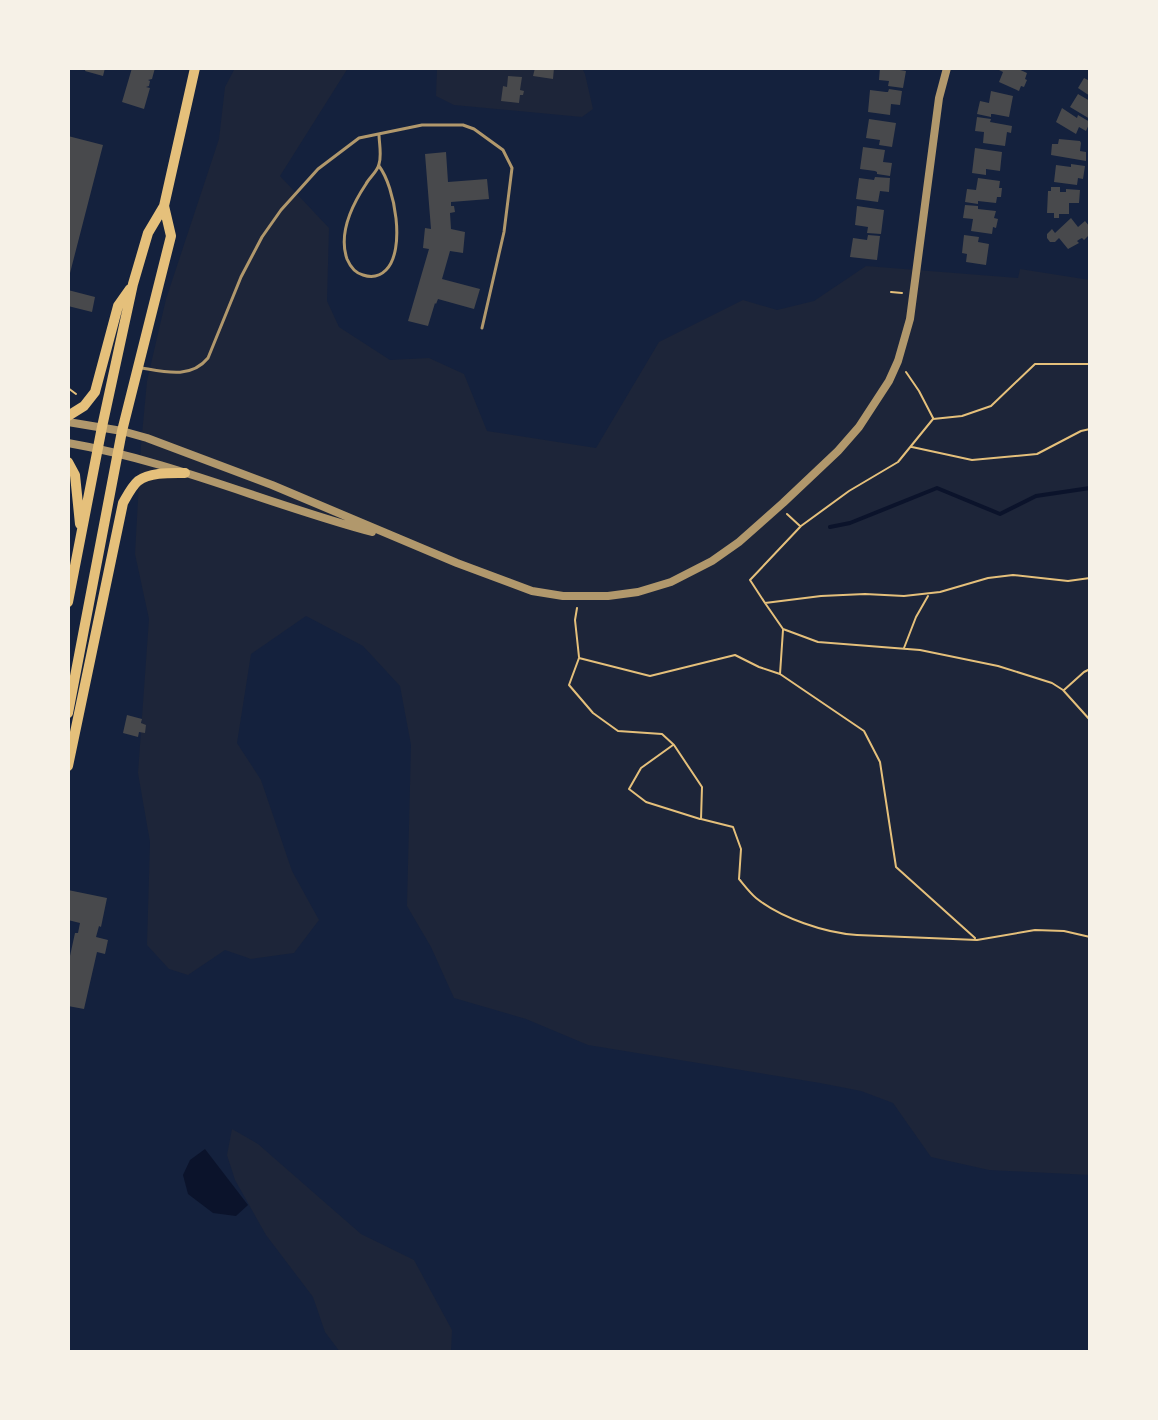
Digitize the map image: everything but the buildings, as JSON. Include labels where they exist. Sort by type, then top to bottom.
[{"type":"main road","points":[[68,602],[133,284],[148,233],[164,206],[195,68]]},
{"type":"main road","points":[[68,713],[122,431],[171,236],[164,206]]},
{"type":"main road","points":[[68,419],[95,392],[118,306],[133,284]]},
{"type":"main road","points":[[68,462],[75,475],[81,538]]},
{"type":"main road","points":[[68,766],[123,503],[138,481],[144,478],[185,473]]},
{"type":"street","points":[[68,419],[122,431],[272,485],[518,587],[548,594],[608,596],[638,592],[682,577],[739,542],[838,451],[877,401],[898,361],[910,319],[939,98],[947,68]]},
{"type":"street","points":[[68,443],[118,453],[338,523],[396,538]]},
{"type":"lane","points":[[138,368],[177,372],[201,366],[208,358],[241,277],[262,237],[281,210],[318,169],[359,138],[422,125],[463,125],[484,135],[503,150],[512,168],[504,232],[482,328]]},
{"type":"lane","points":[[379,134],[379,166],[385,174],[392,199],[397,247],[395,257],[382,273],[364,276],[349,264],[345,230],[366,183],[379,166]]},
{"type":"path","points":[[898,361],[919,391],[933,419]]},
{"type":"path","points":[[1090,364],[1035,364],[991,406],[962,416],[933,419],[898,462],[849,491],[801,526],[750,580],[783,629],[818,642],[920,650],[998,666],[1052,683],[1063,690],[1090,720]]},
{"type":"path","points":[[68,388],[80,400]]},
{"type":"path","points":[[910,447],[972,460],[1037,454],[1090,429]]},
{"type":"path","points":[[779,506],[801,526]]},
{"type":"path","points":[[765,603],[821,596],[904,596],[940,592],[988,578],[1013,575],[1068,581],[1090,578]]},
{"type":"path","points":[[903,649],[929,593]]},
{"type":"path","points":[[579,597],[575,620],[579,658],[569,685],[593,713],[618,731],[662,734],[674,745],[702,787],[701,819]]},
{"type":"path","points":[[780,674],[783,629]]},
{"type":"path","points":[[579,658],[650,676],[735,655],[780,674],[864,731],[880,762],[896,867],[977,940]]},
{"type":"path","points":[[1063,690],[1090,669]]},
{"type":"path","points":[[674,745],[641,768],[629,789],[646,802],[733,827],[741,849],[739,879],[756,898],[789,918],[841,934],[977,940],[1035,930],[1064,931],[1090,937]]},
{"type":"shaded area","points":[[235,68],[348,68],[280,176],[329,228],[327,301],[339,327],[390,360],[429,358],[464,374],[487,431],[596,448],[659,342],[743,300],[777,310],[814,301],[866,266],[1018,278],[1020,269],[1090,280],[1090,1175],[989,1170],[931,1157],[893,1103],[861,1091],[588,1045],[526,1019],[454,998],[431,947],[407,906],[411,745],[400,686],[363,646],[306,616],[251,654],[237,743],[261,780],[292,871],[319,920],[294,953],[251,959],[225,950],[188,975],[169,969],[147,945],[150,842],[138,773],[149,619],[135,554],[147,381],[166,299],[219,139],[225,87]]},
{"type":"shaded area","points":[[437,68],[582,68],[593,109],[582,117],[454,105],[436,96]]},
{"type":"shaded area","points":[[232,1129],[258,1144],[361,1234],[414,1260],[452,1330],[451,1352],[340,1352],[325,1332],[313,1297],[266,1235],[235,1180],[227,1155]]},
{"type":"shaded area","points":[[205,1149],[248,1205],[236,1216],[213,1213],[188,1194],[183,1175],[190,1160]]},
{"type":"waterway","points":[[830,527],[850,523],[937,488],[1000,514],[1036,496],[1090,488]]}]
